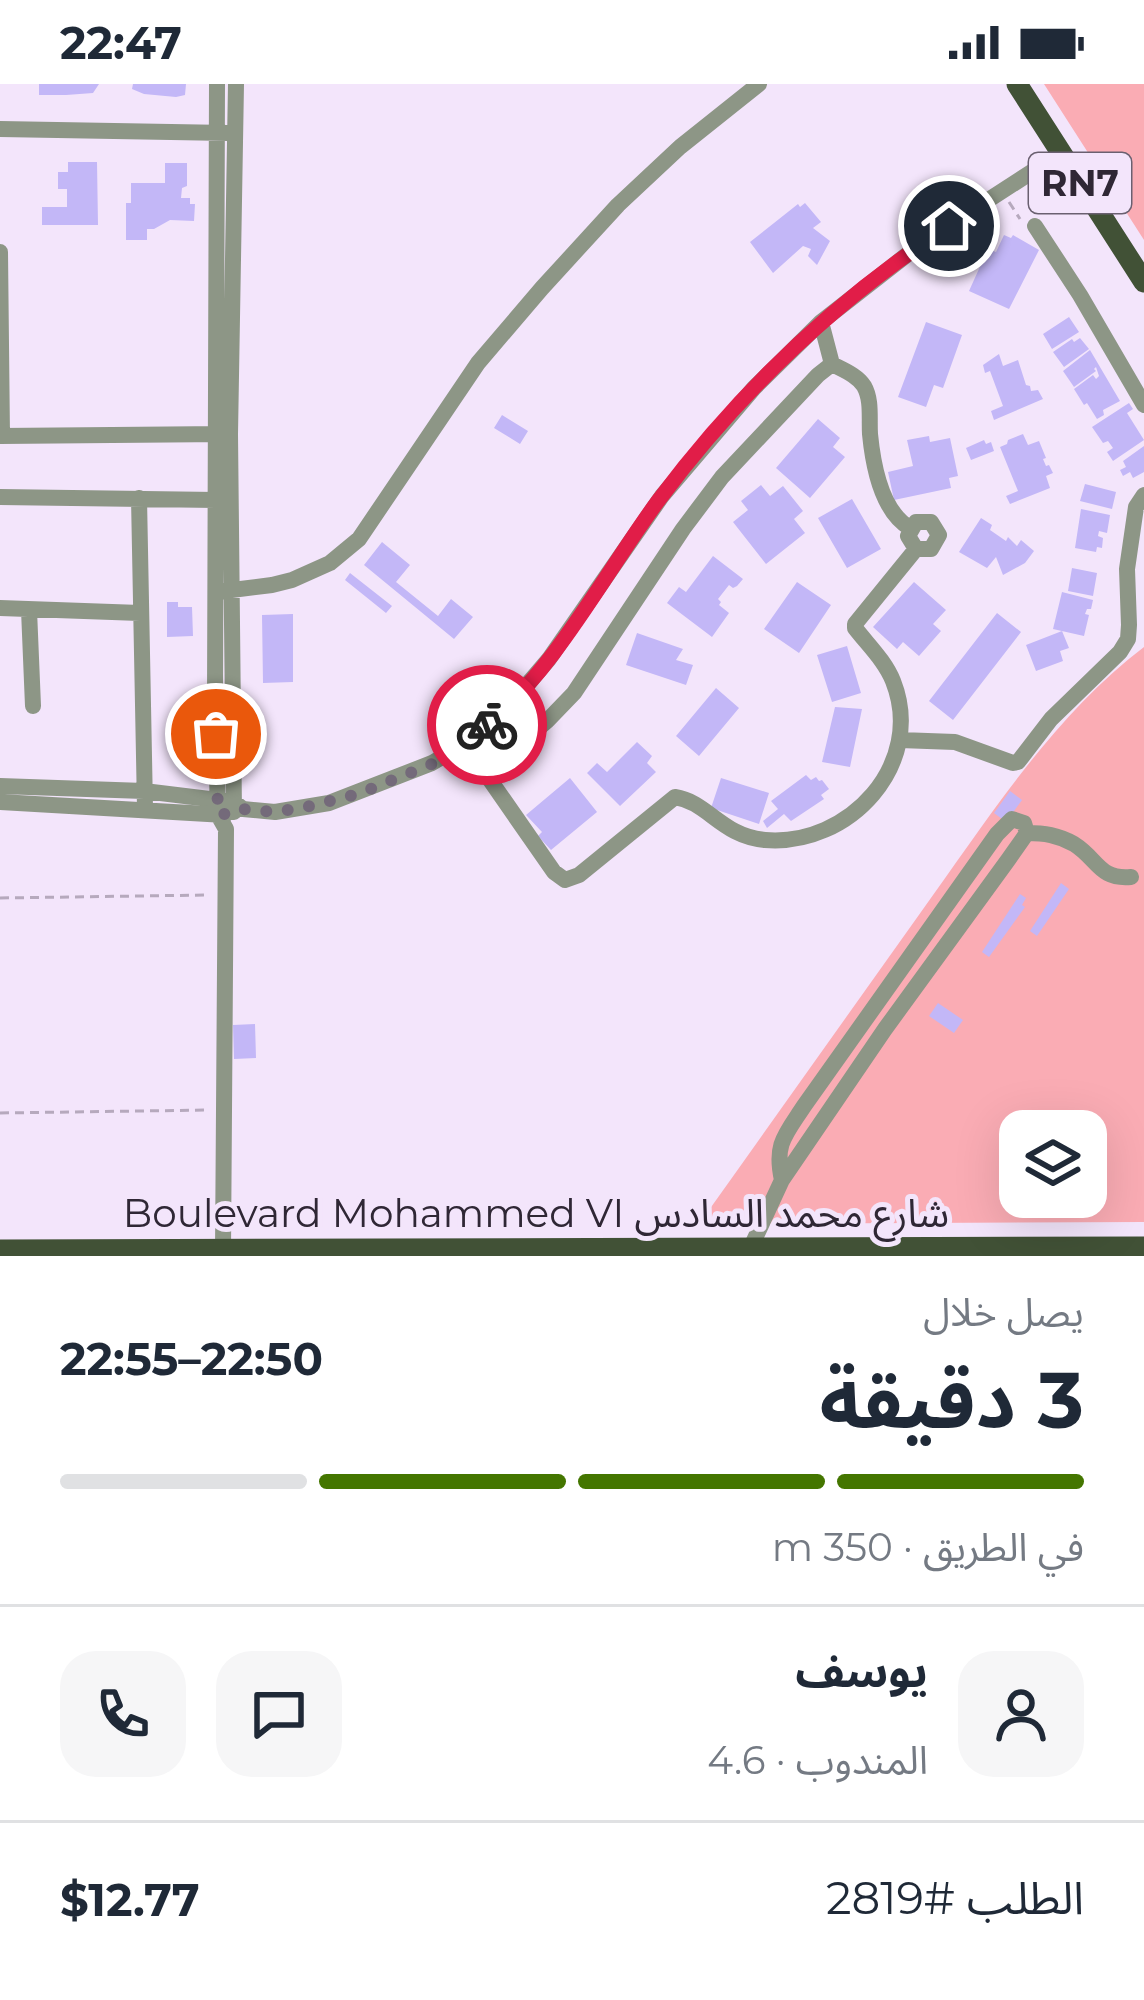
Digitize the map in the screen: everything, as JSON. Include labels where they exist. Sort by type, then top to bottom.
[{"type":"main road","name":"RN7","points":[[1017,84],[1144,282]]},
{"type":"main road","name":"Boulevard Mohammed VI شارع محمد السادس","points":[[0,1250],[1144,1247]]},
{"type":"street","points":[[217,84],[225,134],[223,434],[229,811],[223,1251]]},
{"type":"street","points":[[225,134],[236,84]]},
{"type":"street","points":[[224,591],[272,586],[313,572],[359,539],[478,363],[542,288],[649,176],[759,84]]},
{"type":"street","points":[[0,129],[225,134]]},
{"type":"street","points":[[0,785],[229,811],[288,810],[358,794],[432,764],[500,714],[549,658],[675,479],[754,388],[820,322],[922,243],[1060,153]]},
{"type":"street","points":[[1035,226],[1144,405]]},
{"type":"street","points":[[0,252],[1,436],[223,434]]},
{"type":"street","points":[[820,322],[832,364],[864,386],[884,494],[898,521],[910,528]]},
{"type":"street","points":[[832,364],[722,477],[574,693],[488,771],[554,872],[565,880],[579,875],[675,797],[693,802],[748,838],[788,841],[819,833],[871,799],[895,759],[901,718],[892,679],[855,624],[916,549]]},
{"type":"street","points":[[223,434],[216,500],[224,591]]},
{"type":"street","points":[[900,740],[955,742],[1018,762],[1051,718],[1128,639],[1127,568],[1136,507],[1144,495]]},
{"type":"street","points":[[0,497],[216,500]]},
{"type":"street","points":[[139,498],[144,800]]},
{"type":"street","points":[[923,520],[931,522],[937,528],[937,543],[924,551],[916,549],[908,536],[910,528],[923,520]]},
{"type":"street","points":[[0,608],[140,613]]},
{"type":"street","points":[[28,610],[33,706]]},
{"type":"street","points":[[0,802],[144,800]]},
{"type":"street","points":[[752,1247],[782,1180],[1027,833],[1050,833],[1076,845],[1106,875],[1131,877]]},
{"type":"path","points":[[1002,190],[1021,221],[1035,226]]},
{"type":"path","points":[[0,898],[225,894]]},
{"type":"path","points":[[0,1113],[224,1110]]},
{"type":"shaded area","points":[[1044,84],[1144,84],[1144,240]]},
{"type":"shaded area","points":[[1144,647],[1144,1222],[699,1224],[997,806],[1080,705]]},
{"type":"building","points":[[39,84],[99,84],[93,93],[39,95]]},
{"type":"building","points":[[133,84],[186,84],[185,95],[144,94],[132,89]]},
{"type":"building","points":[[68,162],[97,162],[98,225],[42,225],[42,207],[67,207],[67,189],[58,189],[58,172],[68,172]]},
{"type":"building","points":[[165,163],[187,163],[187,186],[181,198],[195,204],[194,221],[170,220],[147,229],[147,240],[126,240],[131,183],[165,183]]},
{"type":"building","points":[[805,203],[821,222],[813,228],[830,241],[817,265],[808,256],[811,249],[803,246],[773,273],[750,242]]},
{"type":"building","points":[[1004,235],[1039,250],[1009,309],[969,291],[988,249],[996,252]]},
{"type":"building","points":[[1069,317],[1079,332],[1052,349],[1043,334]]},
{"type":"building","points":[[926,322],[962,335],[943,388],[934,385],[926,407],[898,397]]},
{"type":"building","points":[[1080,338],[1089,349],[1064,367],[1053,352]]},
{"type":"building","points":[[1090,350],[1120,401],[1097,419],[1074,389],[1093,375],[1099,376],[1096,367],[1074,387],[1063,371]]},
{"type":"building","points":[[999,354],[1003,366],[1018,360],[1026,385],[1031,391],[1038,390],[1043,399],[994,420],[991,411],[1003,406],[990,371],[985,373],[983,365]]},
{"type":"building","points":[[1129,403],[1133,409],[1127,413],[1144,440],[1113,461],[1107,452],[1113,448],[1092,427]]},
{"type":"building","points":[[502,415],[528,431],[520,444],[494,428]]},
{"type":"building","points":[[818,419],[840,438],[833,447],[845,457],[810,498],[776,468]]},
{"type":"building","points":[[1023,434],[1028,445],[1039,441],[1046,466],[1053,473],[1046,476],[1050,488],[1010,504],[1006,496],[1018,491],[1000,447]]},
{"type":"building","points":[[929,436],[930,442],[950,438],[958,476],[949,478],[951,488],[894,500],[888,472],[913,466],[907,440]]},
{"type":"building","points":[[991,442],[994,451],[971,460],[966,448]]},
{"type":"building","points":[[1144,446],[1144,472],[1133,478],[1130,472],[1123,476],[1123,461]]},
{"type":"building","points":[[1085,484],[1116,492],[1112,509],[1080,501]]},
{"type":"building","points":[[761,485],[770,496],[783,486],[803,511],[794,519],[805,533],[766,564],[733,522],[748,510],[741,501]]},
{"type":"building","points":[[852,499],[881,549],[847,568],[818,518]]},
{"type":"building","points":[[1081,509],[1110,515],[1107,533],[1099,531],[1102,548],[1097,547],[1096,552],[1075,548]]},
{"type":"building","points":[[981,518],[1006,541],[1008,537],[1017,546],[1021,540],[1034,551],[1025,563],[1003,575],[996,557],[987,568],[959,552]]},
{"type":"building","points":[[382,542],[410,565],[396,582],[438,616],[451,599],[473,617],[454,639],[364,565]]},
{"type":"building","points":[[713,556],[743,579],[733,588],[729,585],[718,599],[729,613],[712,637],[667,603],[679,587],[686,592]]},
{"type":"building","points":[[1072,568],[1097,573],[1093,596],[1068,591]]},
{"type":"building","points":[[350,573],[392,606],[386,613],[345,580]]},
{"type":"building","points":[[797,582],[831,605],[799,653],[764,629]]},
{"type":"building","points":[[914,582],[946,610],[933,624],[941,631],[919,656],[903,642],[897,649],[873,627]]},
{"type":"building","points":[[1062,592],[1093,600],[1085,614],[1089,615],[1084,636],[1053,629]]},
{"type":"building","points":[[167,602],[192,607],[193,636],[167,637]]},
{"type":"building","points":[[997,613],[1021,632],[953,720],[929,701]]},
{"type":"building","points":[[293,614],[293,682],[263,683],[262,615]]},
{"type":"building","points":[[1062,631],[1069,648],[1060,651],[1063,661],[1036,671],[1026,645]]},
{"type":"building","points":[[637,633],[683,649],[676,660],[693,665],[686,685],[626,665]]},
{"type":"building","points":[[847,646],[861,693],[832,702],[817,655]]},
{"type":"building","points":[[716,688],[739,708],[699,756],[676,736]]},
{"type":"building","points":[[835,707],[862,709],[850,767],[822,762]]},
{"type":"building","points":[[637,742],[652,756],[647,763],[656,772],[620,806],[587,773],[597,763],[607,772]]},
{"type":"building","points":[[806,775],[822,780],[829,789],[821,795],[824,799],[791,821],[784,814],[767,828],[763,821],[778,809],[771,801]]},
{"type":"building","points":[[570,778],[597,812],[551,850],[526,815]]},
{"type":"building","points":[[721,778],[769,793],[759,824],[711,808]]},
{"type":"building","points":[[1010,791],[1022,800],[1006,822],[994,813]]},
{"type":"building","points":[[1061,883],[1069,889],[1037,936],[1030,931]]},
{"type":"building","points":[[1020,894],[1026,898],[1025,907],[989,957],[982,952]]},
{"type":"building","points":[[938,1003],[963,1020],[954,1033],[929,1016]]},
{"type":"building","points":[[255,1024],[256,1058],[234,1059],[233,1025]]},
{"type":"way so far","points":[[216,734],[218,814],[233,814],[243,809],[302,808],[358,794],[432,764],[487,725]]},
{"type":"route","points":[[487,725],[549,658],[662,496],[754,388],[820,322],[949,226]]}]
